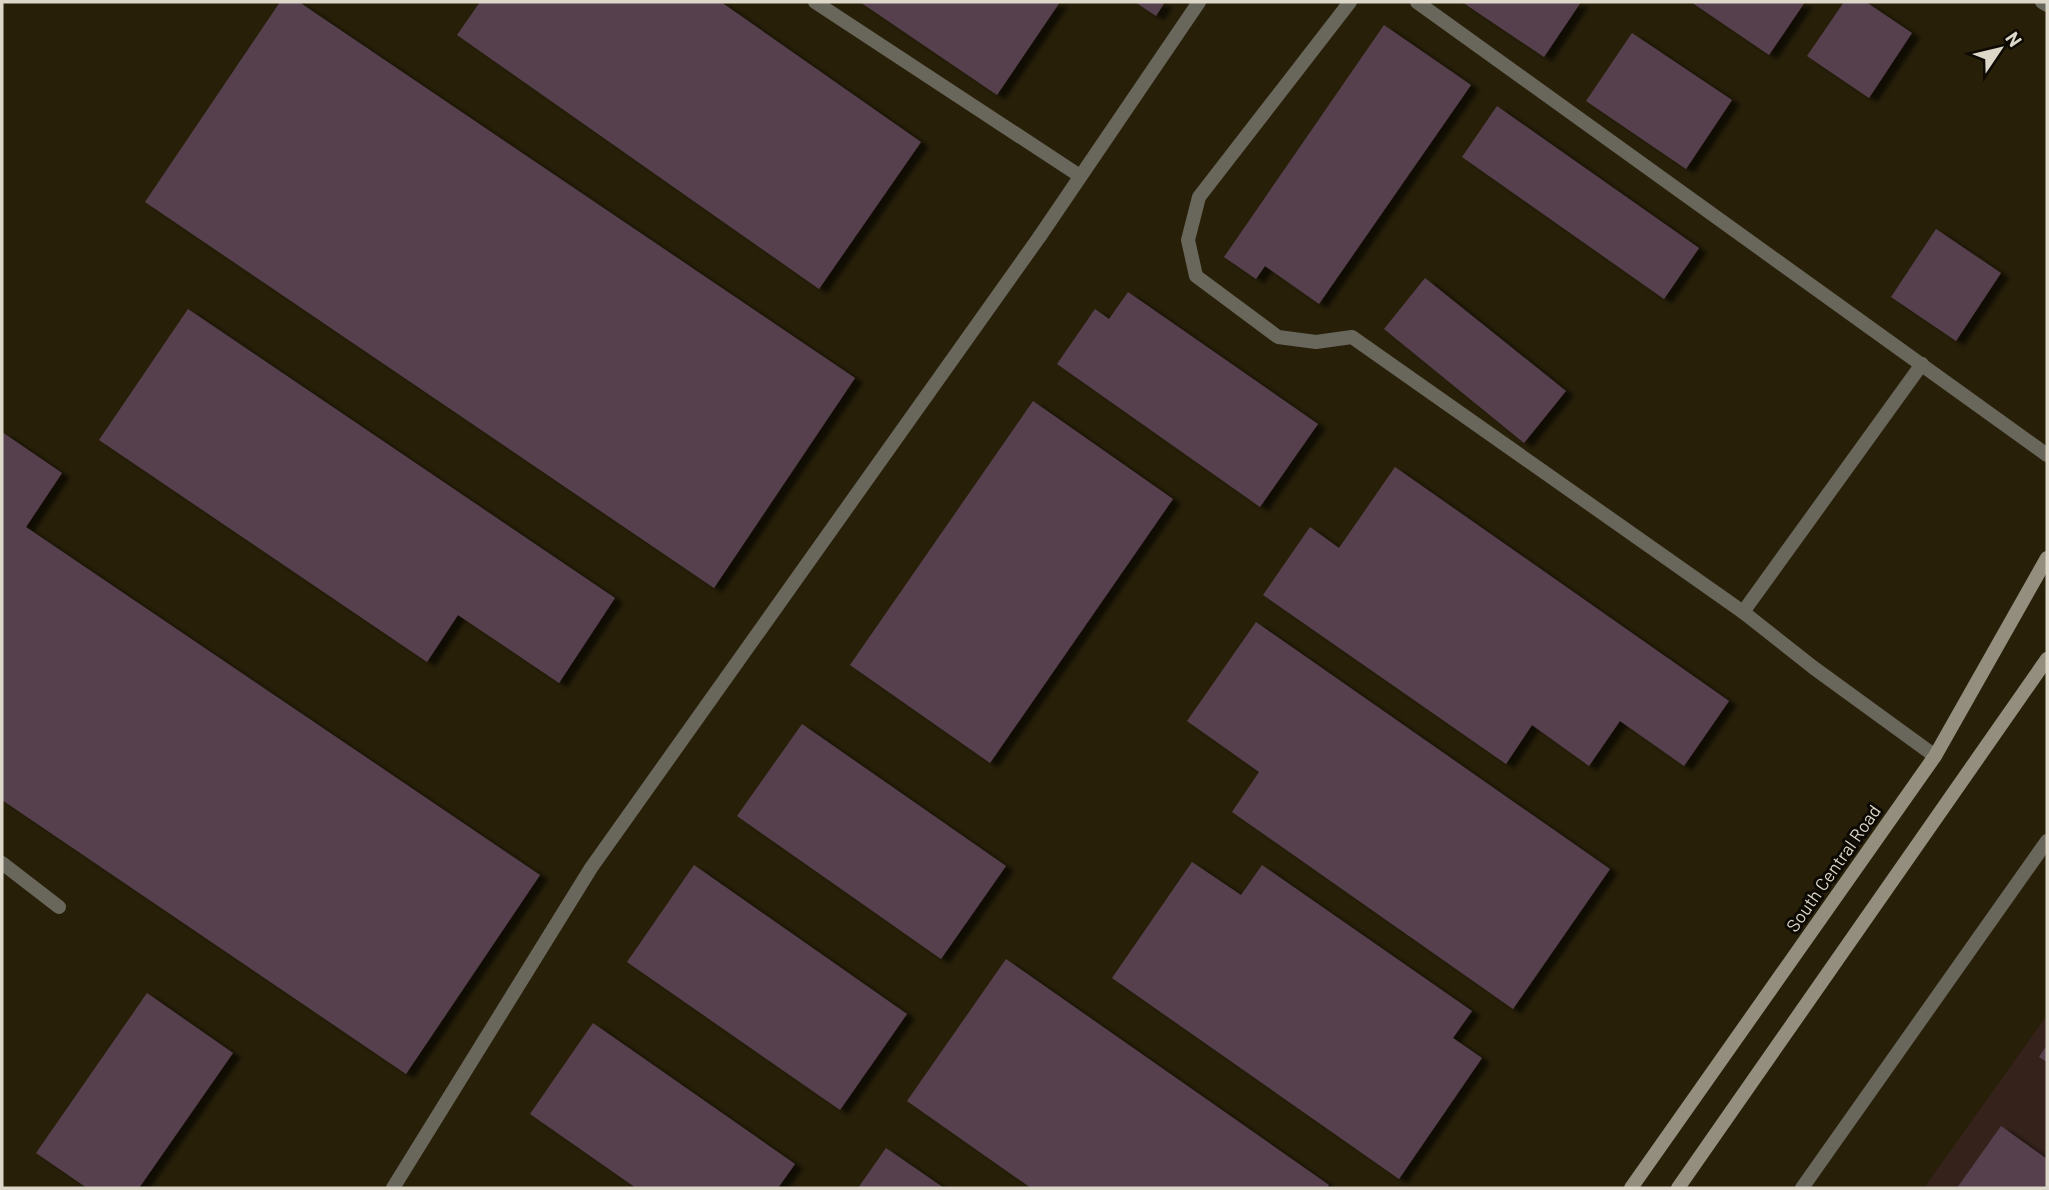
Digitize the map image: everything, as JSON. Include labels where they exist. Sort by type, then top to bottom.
[{"type":"main road","name":"South Central Road","points":[[1631,1188],[1935,756],[2047,558]]},
{"type":"main road","points":[[1678,1188],[2047,659]]},
{"type":"street","points":[[815,2],[1080,176]]},
{"type":"street","points":[[393,1188],[591,868],[1040,236],[1199,2]]},
{"type":"street","points":[[1350,2],[1199,197],[1188,240],[1196,276],[1278,337],[1316,342],[1352,337],[1743,612],[1935,756]]},
{"type":"street","points":[[1417,2],[2047,455]]},
{"type":"street","points":[[2042,2],[2047,5]]},
{"type":"street","points":[[1743,612],[1923,365]]},
{"type":"street","points":[[1802,1188],[2047,841]]},
{"type":"street","points":[[2,863],[59,907]]},
{"type":"shaded area","points":[[2047,1015],[2047,1188],[1924,1188]]},
{"type":"building","points":[[280,2],[299,2],[855,378],[714,588],[145,202]]},
{"type":"building","points":[[480,2],[721,2],[921,142],[819,289],[457,35]]},
{"type":"building","points":[[860,2],[1060,2],[997,95]]},
{"type":"building","points":[[1135,2],[1165,2],[1156,16]]},
{"type":"building","points":[[1462,2],[1581,2],[1544,57]]},
{"type":"building","points":[[1691,2],[1805,2],[1769,55]]},
{"type":"building","points":[[1844,2],[1866,2],[1912,33],[1869,98],[1807,56]]},
{"type":"building","points":[[1384,25],[1471,85],[1319,304],[1265,266],[1256,279],[1224,257]]},
{"type":"building","points":[[1632,33],[1732,100],[1686,169],[1586,101]]},
{"type":"building","points":[[1497,106],[1699,248],[1664,299],[1462,157]]},
{"type":"building","points":[[1936,229],[2001,273],[1956,341],[1891,297]]},
{"type":"building","points":[[1425,278],[1566,391],[1524,443],[1384,329]]},
{"type":"building","points":[[1128,292],[1318,424],[1260,507],[1057,364],[1095,309],[1109,319]]},
{"type":"building","points":[[188,309],[615,598],[559,683],[458,615],[427,662],[99,440]]},
{"type":"building","points":[[1033,401],[1173,499],[990,763],[850,665]]},
{"type":"building","points":[[2,432],[62,473],[26,527],[540,875],[406,1074],[2,800]]},
{"type":"building","points":[[1395,467],[1729,701],[1684,766],[1620,721],[1589,766],[1532,725],[1506,764],[1263,595],[1310,527],[1339,548]]},
{"type":"building","points":[[1256,622],[1610,869],[1513,1009],[1232,812],[1259,772],[1187,721]]},
{"type":"building","points":[[802,724],[1006,866],[941,959],[737,816]]},
{"type":"building","points":[[1192,862],[1241,895],[1262,865],[1472,1011],[1453,1038],[1482,1058],[1399,1179],[1112,978]]},
{"type":"building","points":[[694,865],[907,1014],[840,1110],[627,962]]},
{"type":"building","points":[[1006,959],[1329,1185],[1326,1188],[1031,1188],[907,1101]]},
{"type":"building","points":[[147,993],[233,1053],[139,1188],[87,1188],[36,1153]]},
{"type":"building","points":[[593,1023],[795,1164],[778,1188],[636,1188],[530,1114]]},
{"type":"building","points":[[2047,1045],[2047,1062],[2039,1057]]},
{"type":"building","points":[[2001,1126],[2047,1159],[2047,1188],[1957,1188]]},
{"type":"building","points":[[886,1148],[944,1188],[858,1188]]}]
